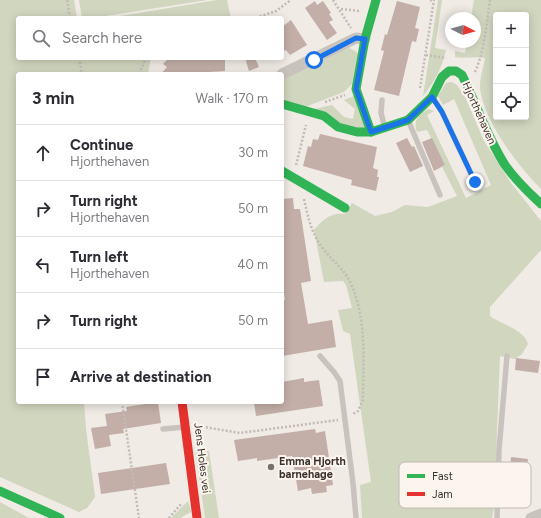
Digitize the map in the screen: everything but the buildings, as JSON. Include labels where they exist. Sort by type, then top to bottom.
[{"type":"street","points":[[371,132],[356,89],[361,38],[373,13],[376,0]]},
{"type":"street","points":[[284,73],[361,38]]},
{"type":"street","name":"Hjorthehaven","points":[[284,105],[324,116],[338,127],[357,132],[371,132],[408,120],[432,97],[442,77],[449,71],[456,71],[462,75],[482,121],[501,159],[524,188],[541,204]]},
{"type":"street","points":[[284,172],[345,208]]},
{"type":"street","name":"Jens Holes vei","points":[[182,404],[197,518]]},
{"type":"street","points":[[0,491],[60,518]]},
{"type":"street","points":[[531,518],[541,514]]},
{"type":"lane","points":[[432,97],[442,112],[475,182]]},
{"type":"lane","points":[[382,100],[381,113],[385,128]]},
{"type":"lane","points":[[408,120],[440,195]]},
{"type":"lane","points":[[320,356],[340,381],[346,419],[356,518]]},
{"type":"lane","points":[[499,462],[507,356]]},
{"type":"lane","points":[[163,429],[186,427]]},
{"type":"lane","points":[[497,508],[497,518]]},
{"type":"path","points":[[66,0],[70,16]]},
{"type":"path","points":[[262,16],[276,11],[291,0]]},
{"type":"path","points":[[333,0],[361,38]]},
{"type":"path","points":[[419,108],[434,1],[430,0]]},
{"type":"path","points":[[468,87],[480,62],[490,0]]},
{"type":"path","points":[[340,9],[373,13]]},
{"type":"path","points":[[426,55],[449,58]]},
{"type":"path","points":[[79,60],[82,72]]},
{"type":"path","points":[[142,72],[141,69],[145,60]]},
{"type":"path","points":[[186,427],[201,426],[240,433],[346,419],[358,411],[363,400],[363,323],[352,285],[343,269],[323,249],[311,228],[300,182]]},
{"type":"path","points":[[122,404],[139,518]]},
{"type":"green space","points":[[0,0],[74,0],[77,16],[16,16],[16,60],[151,60],[148,72],[16,72],[16,404],[84,404],[95,497],[87,508],[79,512],[0,477]]},
{"type":"green space","points":[[79,0],[207,0],[106,16],[82,16]]},
{"type":"green space","points":[[217,0],[227,0],[231,16],[120,16]]},
{"type":"green space","points":[[438,0],[442,0],[435,48],[446,50],[438,74],[423,96]]},
{"type":"green space","points":[[474,0],[541,0],[541,189],[523,169],[505,145],[484,106],[480,90],[480,81],[485,58],[455,57],[455,51],[465,53],[466,48],[481,48],[481,12],[472,12]]},
{"type":"green space","points":[[348,47],[358,53],[352,84],[344,92],[305,107],[284,101],[284,77]]},
{"type":"green space","points":[[452,82],[457,85],[466,99],[484,141],[511,183],[541,221],[541,250],[490,307],[490,316],[517,331],[526,339],[528,344],[522,354],[515,359],[500,356],[496,462],[399,462],[399,508],[494,508],[492,518],[362,518],[360,485],[371,482],[350,334],[343,331],[338,310],[352,308],[346,285],[343,281],[324,282],[314,230],[327,218],[335,214],[345,214],[352,203],[375,216],[392,212],[405,205],[428,207],[457,196],[442,167],[445,165],[427,130],[417,132],[416,121],[428,109],[434,111],[427,115],[466,198],[491,185],[454,99],[443,105],[438,96],[446,83]]},
{"type":"green space","points":[[354,96],[366,130],[340,124],[314,109],[332,105],[344,117],[353,119],[355,109],[344,100]]},
{"type":"green space","points":[[195,450],[209,451],[219,518],[205,518]]},
{"type":"green space","points":[[188,501],[191,512],[180,518],[171,518]]},
{"type":"green space","points":[[0,502],[29,518],[0,518]]},
{"type":"traffic: fast","points":[[371,132],[356,89],[365,39],[376,0]]},
{"type":"traffic: fast","points":[[284,105],[324,116],[338,127],[357,132],[371,132],[408,120],[432,97],[442,77],[449,71],[456,71],[462,75],[493,143],[505,165],[541,204]]},
{"type":"traffic: fast","points":[[284,172],[345,208]]},
{"type":"traffic: fast","points":[[0,491],[60,518]]},
{"type":"traffic: jam","points":[[182,404],[197,518]]},
{"type":"place","name":"Emma Hjorth barnehage","points":[[271,467]]},
{"type":"route","points":[[314,60],[356,38],[365,39],[356,89],[371,132],[408,120],[432,97],[442,112],[475,182]]}]
